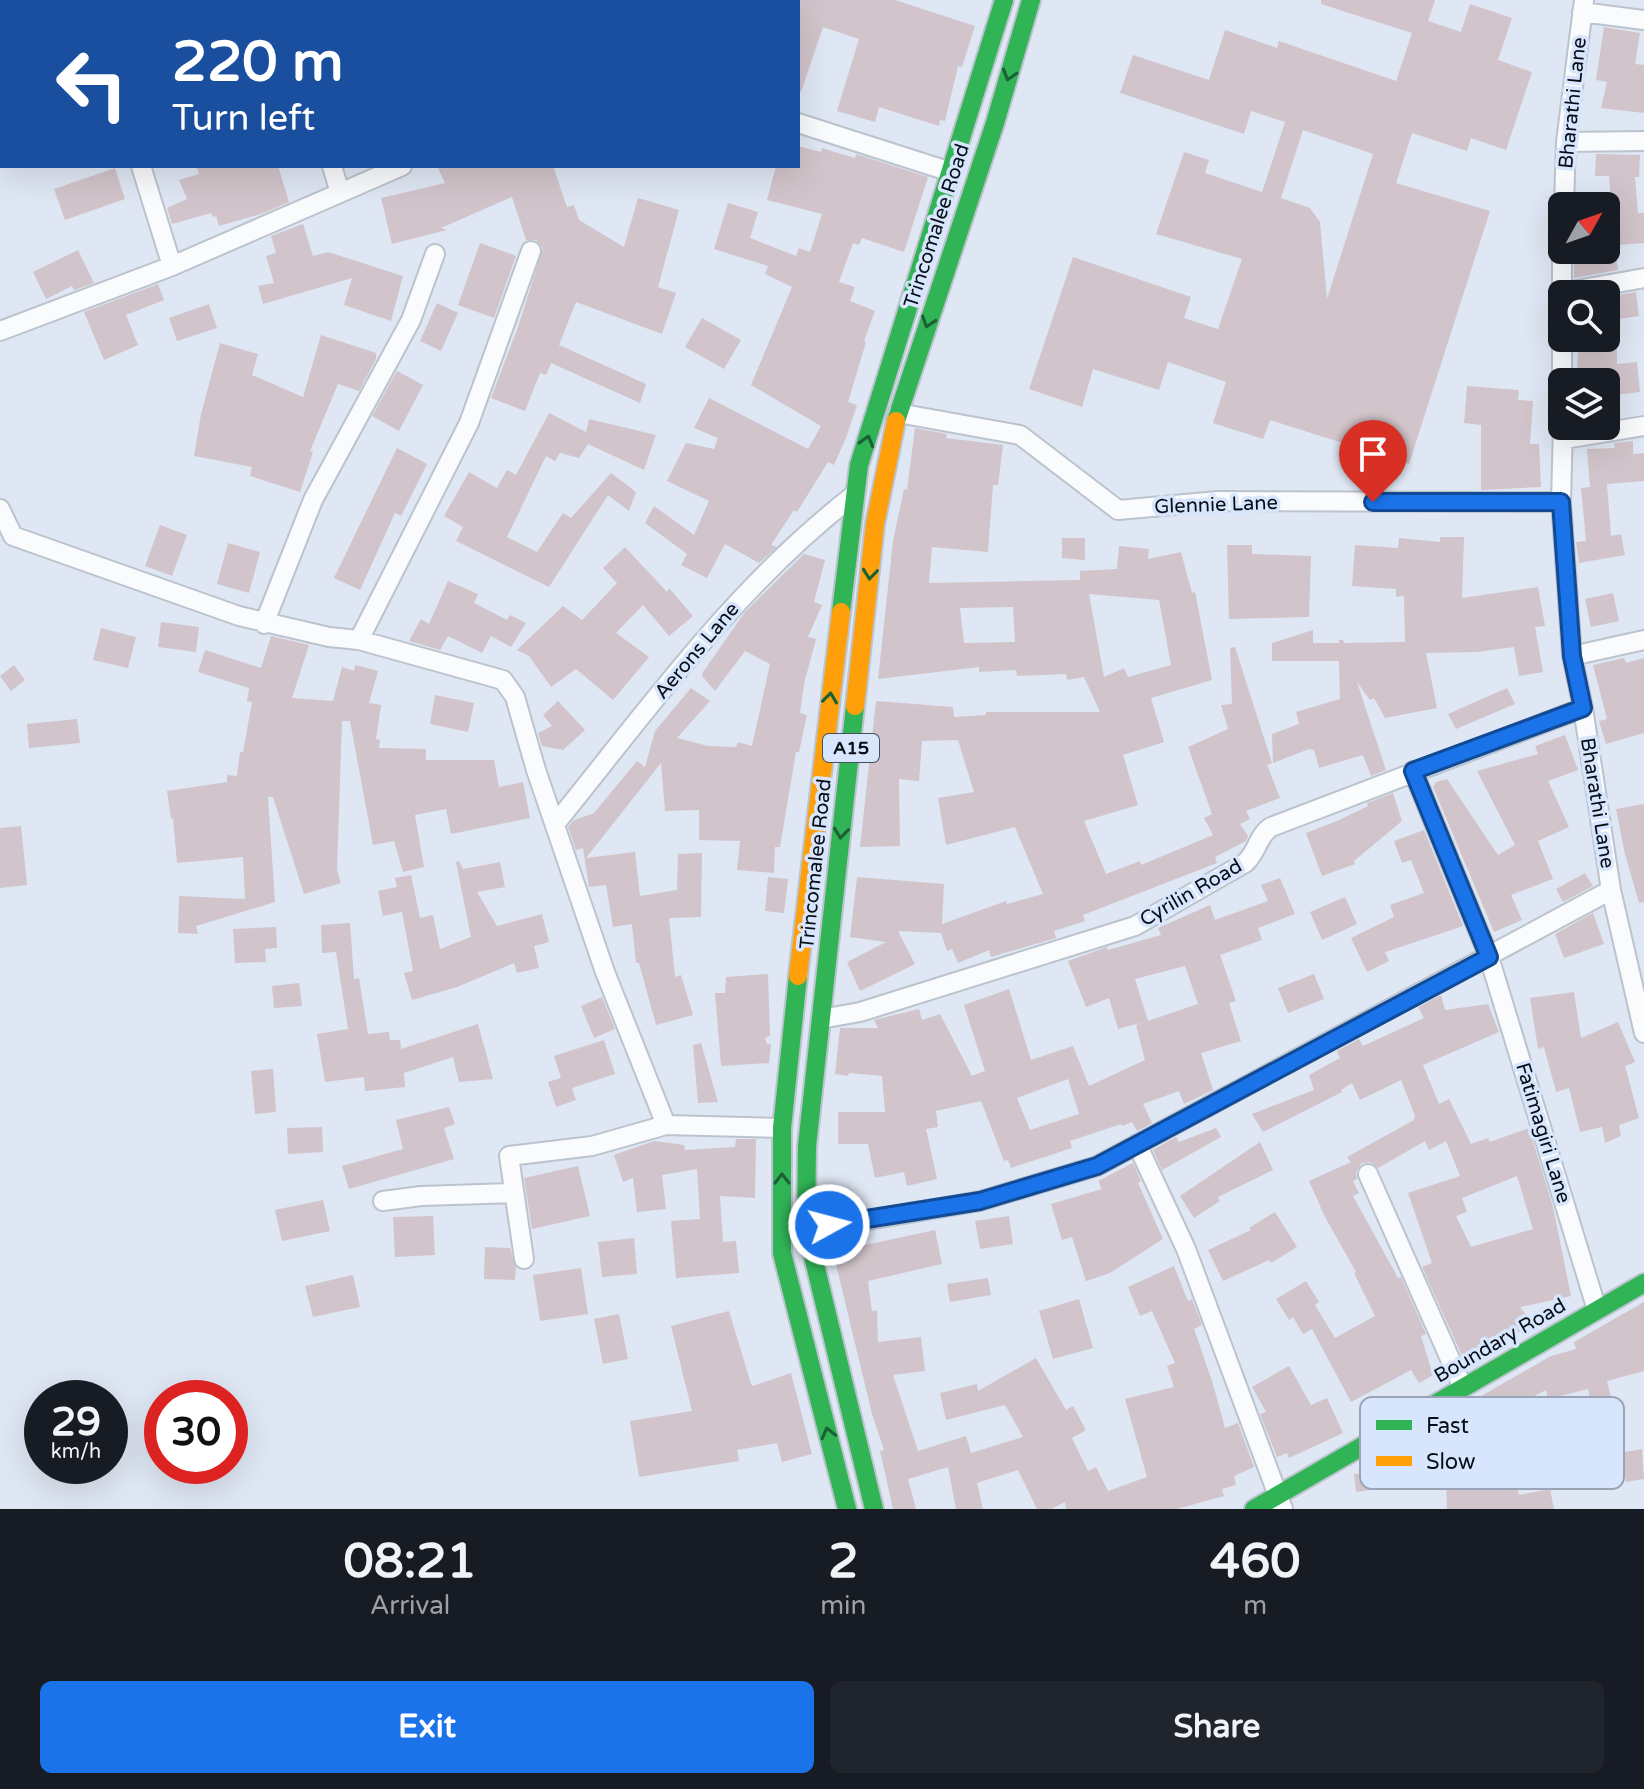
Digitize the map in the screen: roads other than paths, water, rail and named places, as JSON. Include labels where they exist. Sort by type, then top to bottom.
[{"type":"main road","name":"Trincomalee Road","points":[[847,1509],[782,1253],[782,1128],[813,827],[859,465],[1004,0]]},
{"type":"main road","name":"Trincomalee Road","points":[[874,1509],[806,1227],[804,1168],[875,524],[898,413],[995,123],[1031,0]]},
{"type":"main road","name":"Boundary Road","points":[[1449,1397],[1644,1283]]},
{"type":"main road","name":"Boundary Road","points":[[1254,1509],[1281,1502],[1360,1453]]},
{"type":"street","points":[[1583,6],[1644,20]]},
{"type":"street","name":"Bharathi Lane","points":[[1564,192],[1566,142],[1583,6]]},
{"type":"street","points":[[800,124],[951,172]]},
{"type":"street","points":[[1566,142],[1644,141]]},
{"type":"street","points":[[142,168],[172,266]]},
{"type":"street","points":[[333,168],[340,193]]},
{"type":"street","points":[[0,331],[172,266],[397,168]]},
{"type":"street","points":[[359,640],[469,423],[531,251]]},
{"type":"street","points":[[264,624],[313,500],[411,320],[435,254]]},
{"type":"street","points":[[1620,282],[1644,278]]},
{"type":"street","name":"Glennie Lane","points":[[898,413],[1020,435],[1118,510],[1218,501],[1561,502]]},
{"type":"street","points":[[1620,428],[1644,426]]},
{"type":"street","name":"Bharathi Lane","points":[[1564,440],[1561,502],[1572,656],[1611,890],[1637,975],[1644,1033]]},
{"type":"street","name":"Aerons Lane","points":[[556,823],[724,614],[821,520],[854,495]]},
{"type":"street","points":[[0,509],[7,540],[264,624],[359,640],[503,680],[515,697],[536,770],[605,972],[666,1125]]},
{"type":"street","points":[[1572,656],[1644,640]]},
{"type":"street","name":"Cyrilin Road","points":[[821,1019],[860,1012],[1135,926],[1245,863],[1271,827],[1583,708]]},
{"type":"street","name":"Fatimagiri Lane","points":[[1413,771],[1489,957],[1597,1310]]},
{"type":"street","points":[[806,1227],[851,1223],[980,1201],[1097,1166],[1611,890]]},
{"type":"street","points":[[524,1259],[509,1156],[592,1146],[666,1125],[782,1128]]},
{"type":"street","points":[[1137,1144],[1186,1249],[1281,1502]]},
{"type":"street","points":[[1368,1174],[1438,1338],[1463,1388]]},
{"type":"street","points":[[383,1201],[421,1196],[514,1193]]}]
